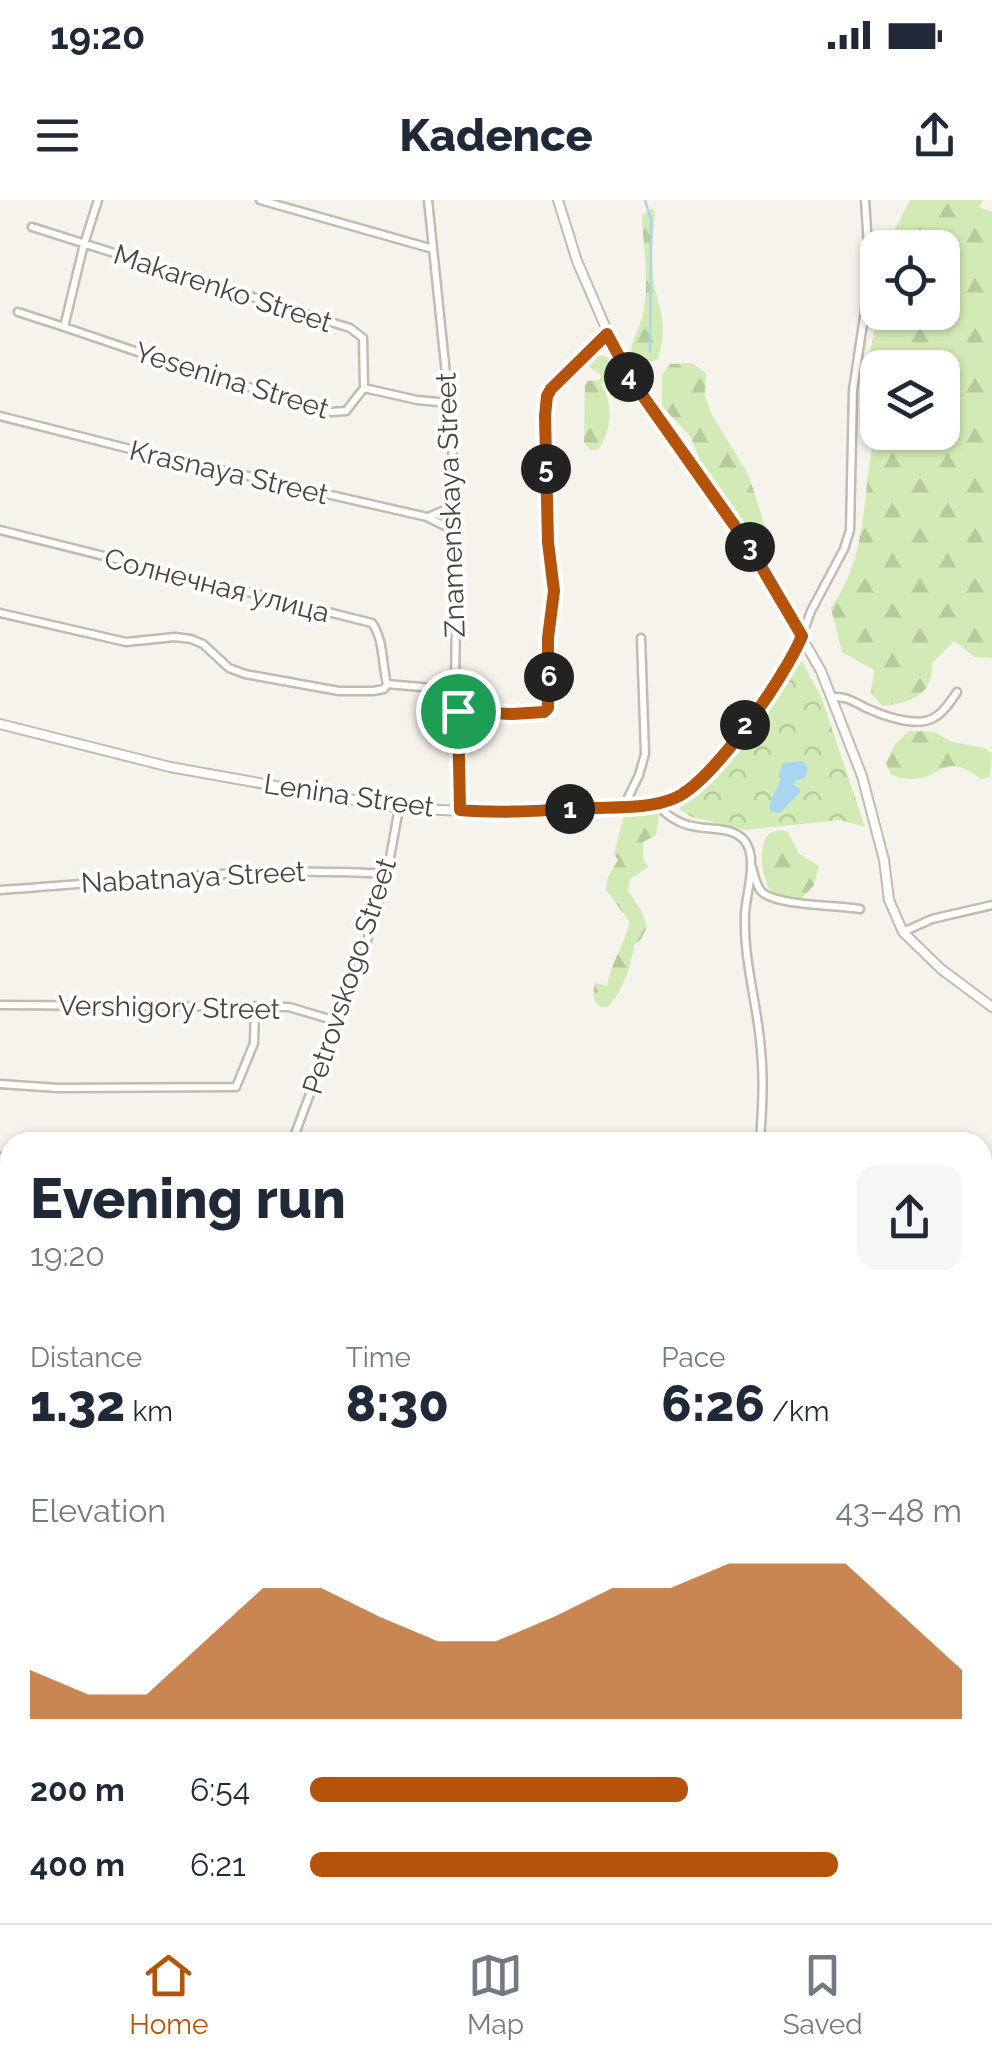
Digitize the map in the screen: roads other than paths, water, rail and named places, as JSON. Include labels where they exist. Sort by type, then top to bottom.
[{"type":"street","points":[[64,327],[98,200]]},
{"type":"street","points":[[260,200],[433,249]]},
{"type":"street","name":"Znamenskaya Street","points":[[428,200],[456,505],[455,690],[460,810]]},
{"type":"street","points":[[558,200],[607,334],[633,382],[749,546],[802,636],[832,697],[862,776],[884,860],[889,900],[903,932],[941,970],[992,1007]]},
{"type":"street","points":[[802,636],[850,530],[852,390],[870,277],[865,200]]},
{"type":"street","name":"Makarenko Street","points":[[32,227],[350,328],[364,338],[364,388]]},
{"type":"street","name":"Yesenina Street","points":[[18,312],[332,412],[346,412],[364,388],[449,403]]},
{"type":"street","points":[[458,711],[512,714],[544,712],[548,708],[548,638],[554,591],[548,542],[547,396],[607,334]]},
{"type":"street","name":"Krasnaya Street","points":[[0,416],[427,517],[457,532]]},
{"type":"street","points":[[427,517],[456,505]]},
{"type":"street","name":"Солнечная улица","points":[[0,530],[372,624],[377,628],[387,684]]},
{"type":"street","points":[[0,613],[126,642],[175,637],[191,640],[203,644],[229,668],[246,674],[339,691],[373,691],[384,689],[387,684],[455,690]]},
{"type":"street","name":"Lenina Street","points":[[0,724],[170,766],[399,808],[504,813],[656,803],[676,798],[694,786],[722,756],[790,664],[802,636]]},
{"type":"street","points":[[624,806],[645,754],[640,638]]},
{"type":"street","points":[[832,697],[852,699],[883,714],[920,721],[934,718],[957,692]]},
{"type":"street","points":[[656,803],[664,813],[690,827],[726,830],[740,837],[751,852],[760,890]]},
{"type":"street","name":"Petrovskogo Street","points":[[296,1132],[366,944],[387,874],[399,808]]},
{"type":"street","points":[[752,866],[746,950],[761,1049],[760,1132]]},
{"type":"street","name":"Nabatnaya Street","points":[[0,890],[174,875],[293,870],[387,874]]},
{"type":"street","points":[[748,886],[789,902],[860,909]]},
{"type":"street","points":[[903,932],[992,904]]},
{"type":"street","name":"Vershigory Street","points":[[0,1005],[289,1007],[336,1022]]},
{"type":"street","points":[[0,1084],[58,1088],[236,1087],[254,1044],[255,1006]]},
{"type":"water","points":[[803,761],[808,768],[805,778],[794,785],[800,792],[780,813],[770,811],[783,763]]},
{"type":"waterway","points":[[645,200],[651,220],[650,352]]}]
